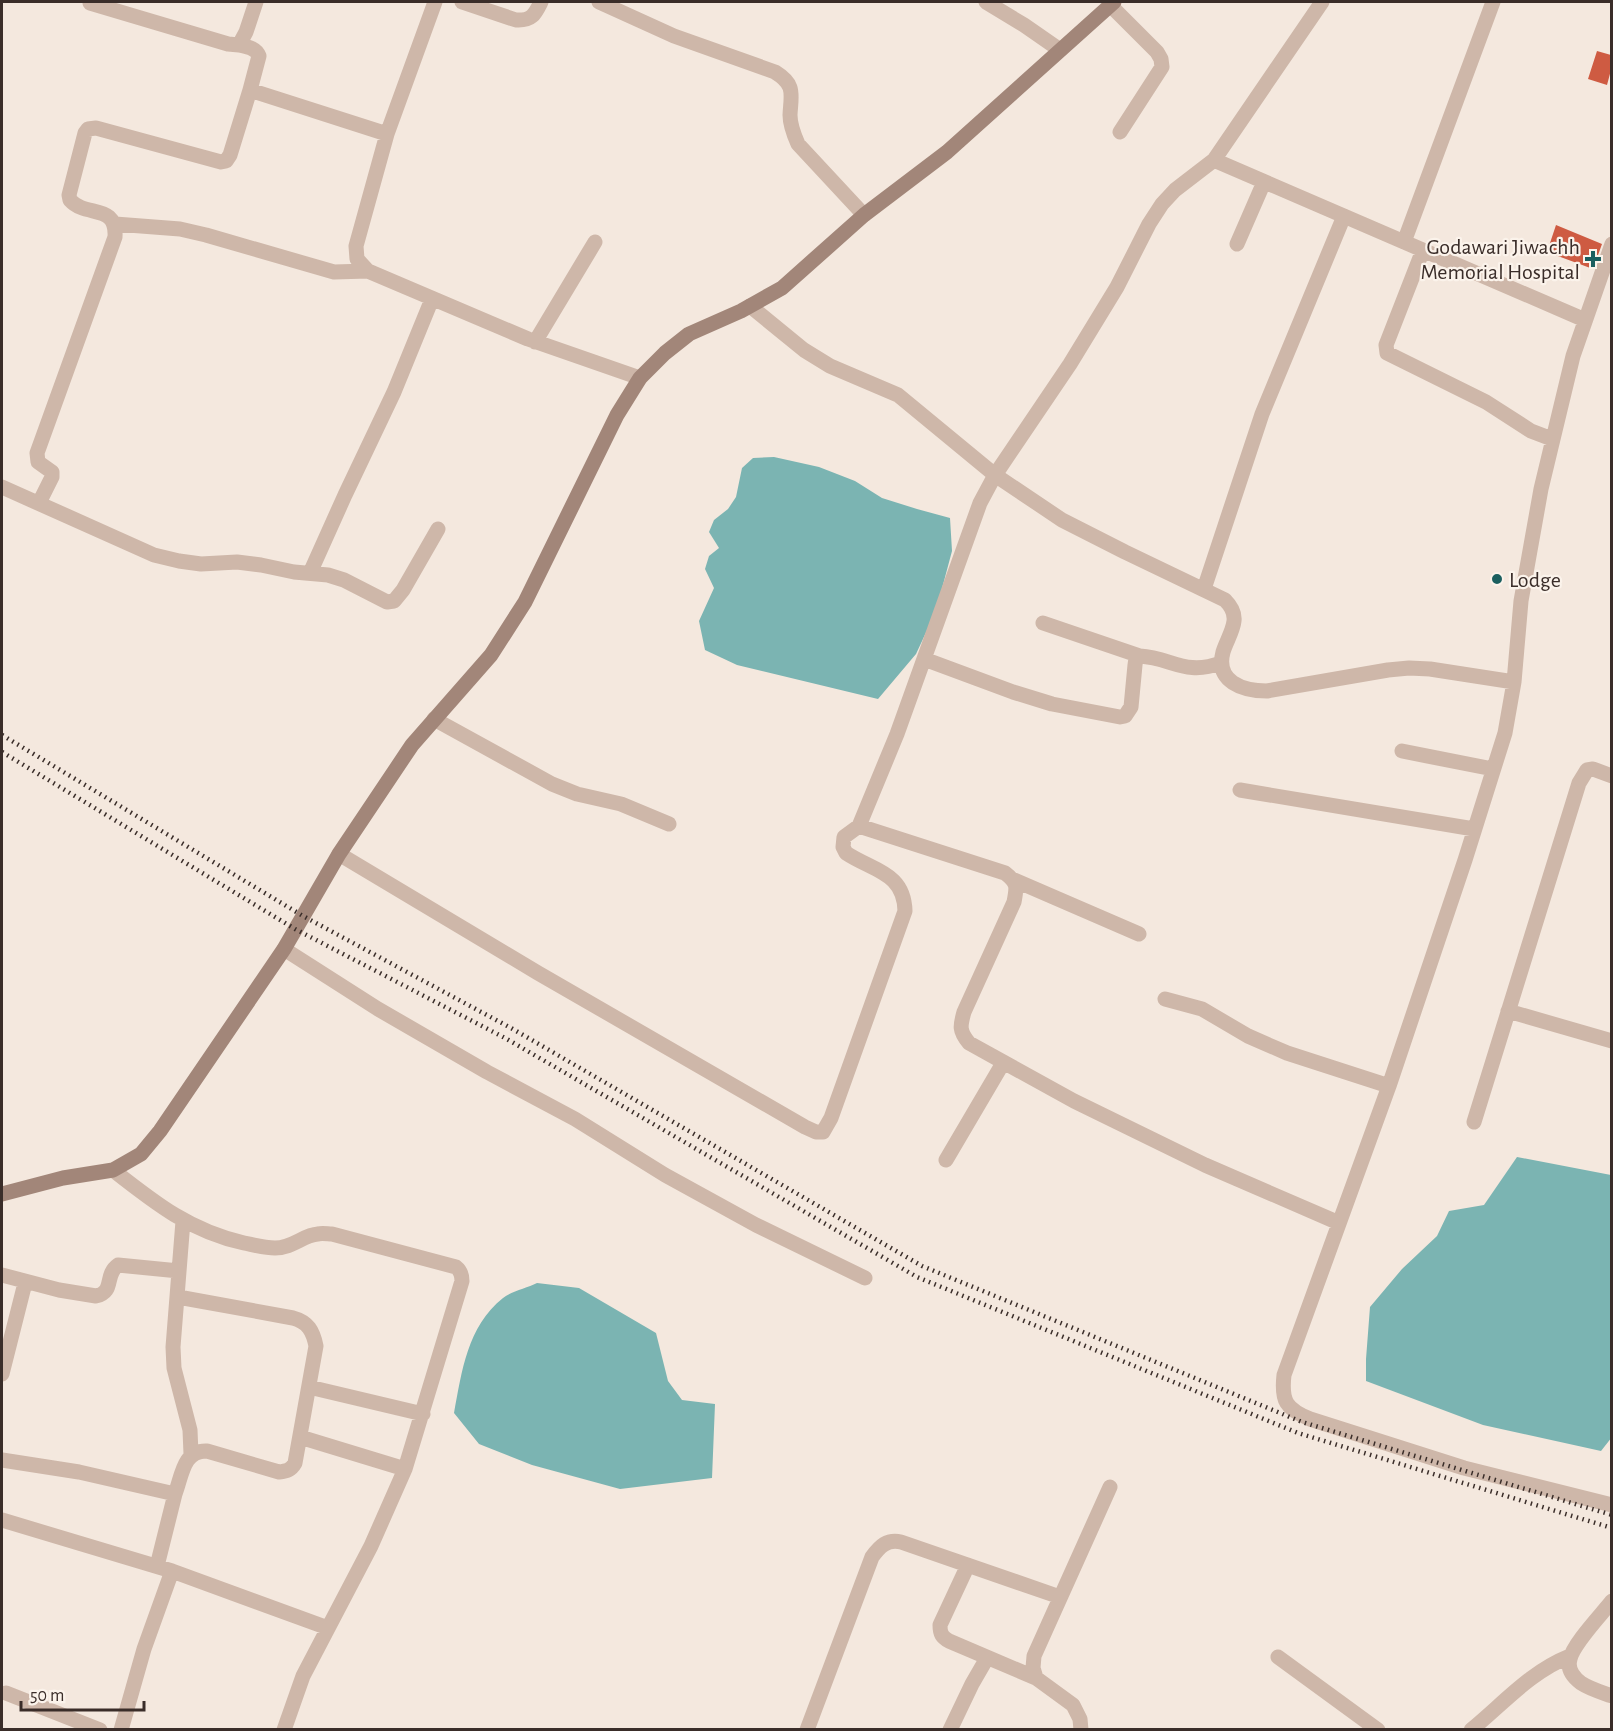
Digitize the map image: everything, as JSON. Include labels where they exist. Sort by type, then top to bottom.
[{"type":"street","points":[[240,45],[244,40],[256,2]]},
{"type":"street","points":[[435,2],[387,134],[356,246],[357,259],[368,271],[432,300],[535,342],[640,378]]},
{"type":"street","points":[[462,2],[524,21],[536,13],[541,2]]},
{"type":"street","points":[[599,2],[674,36],[775,72],[783,77],[790,86],[792,98],[790,117],[798,144],[864,215]]},
{"type":"street","points":[[986,2],[1060,50]]},
{"type":"street","points":[[339,854],[538,973],[816,1132],[823,1131],[831,1118],[905,911],[904,898],[899,887],[890,877],[846,853],[843,847],[844,837],[859,826],[897,734],[980,503],[995,475],[1070,364],[1117,287],[1149,224],[1162,204],[1175,190],[1214,160],[1322,2]]},
{"type":"street","points":[[1404,242],[1493,2]]},
{"type":"street","points":[[39,503],[52,477],[52,472],[38,462],[37,453],[115,237],[115,224],[108,215],[77,205],[70,200],[69,195],[85,134],[88,129],[96,128],[221,162],[226,161],[230,155],[259,56],[254,49],[228,44],[90,3]]},
{"type":"street","points":[[2,1194],[63,1178],[113,1170],[141,1154],[160,1131],[284,949],[339,854],[412,745],[491,655],[525,602],[617,415],[640,378],[665,353],[689,334],[750,306],[782,288],[864,215],[947,152],[1112,3],[1157,52],[1162,67],[1120,132]]},
{"type":"street","points":[[250,90],[387,134]]},
{"type":"street","points":[[1214,160],[1585,320]]},
{"type":"street","points":[[1237,244],[1264,182]]},
{"type":"street","points":[[1204,589],[1262,414],[1344,216]]},
{"type":"street","points":[[115,224],[180,229],[334,272],[368,271]]},
{"type":"street","points":[[535,342],[595,242]]},
{"type":"street","points":[[1611,244],[1573,356],[1541,489],[1521,601],[1514,682],[1506,725],[1389,1086],[1284,1375],[1282,1388],[1284,1399],[1294,1412],[1310,1419],[1464,1468],[1611,1505]]},
{"type":"street","points":[[1423,250],[1386,345],[1387,353],[1486,402],[1532,431],[1552,439]]},
{"type":"street","points":[[310,573],[340,503],[394,392],[432,300]]},
{"type":"street","points":[[750,306],[804,350],[830,366],[898,394],[995,475],[1062,520],[1226,600],[1232,608],[1235,620],[1221,663],[1224,675],[1242,688],[1267,691],[1409,668],[1514,682]]},
{"type":"street","points":[[2,487],[154,555],[201,564],[237,562],[310,573],[344,580],[387,602],[394,601],[403,590],[438,529]]},
{"type":"street","points":[[1043,623],[1140,656],[1185,668],[1199,668],[1221,663]]},
{"type":"street","points":[[924,659],[1052,704],[1120,717],[1125,716],[1131,707],[1136,658],[1140,656]]},
{"type":"street","points":[[434,719],[552,784],[577,794],[621,804],[669,824]]},
{"type":"street","points":[[1402,751],[1493,769]]},
{"type":"street","points":[[1474,1122],[1579,783],[1587,770],[1593,769],[1611,776]]},
{"type":"street","points":[[1240,790],[1474,829]]},
{"type":"street","points":[[859,826],[1005,873],[1014,880],[1139,934]]},
{"type":"street","points":[[1014,880],[1017,888],[1014,902],[964,1012],[961,1023],[962,1034],[969,1043],[1074,1101],[1205,1165],[1339,1223]]},
{"type":"street","points":[[284,949],[378,1009],[487,1072],[575,1119],[665,1175],[756,1226],[865,1278]]},
{"type":"street","points":[[1165,999],[1203,1009],[1248,1036],[1287,1053],[1389,1086]]},
{"type":"street","points":[[1508,1011],[1611,1041]]},
{"type":"street","points":[[946,1160],[1004,1063]]},
{"type":"street","points":[[113,1170],[167,1211],[210,1233],[259,1246],[276,1248],[289,1246],[319,1233],[332,1234],[456,1267],[461,1271],[462,1281],[405,1469],[351,1587],[303,1676],[284,1730]]},
{"type":"street","points":[[183,1221],[172,1347],[174,1368],[188,1420],[191,1454]]},
{"type":"street","points":[[2,1275],[25,1283],[96,1296],[106,1292],[111,1273],[118,1265],[179,1271]]},
{"type":"street","points":[[2,1374],[25,1283]]},
{"type":"street","points":[[121,1730],[164,1568],[176,1494],[186,1462],[191,1454],[198,1450],[207,1450],[279,1472],[292,1468],[295,1463],[316,1346],[309,1326],[302,1321],[177,1297]]},
{"type":"street","points":[[309,1387],[423,1414]]},
{"type":"street","points":[[300,1437],[405,1469]]},
{"type":"street","points":[[2,1460],[80,1472],[176,1494]]},
{"type":"street","points":[[1036,1678],[1033,1668],[1034,1656],[1110,1487]]},
{"type":"street","points":[[2,1520],[164,1568],[328,1628]]},
{"type":"street","points":[[807,1730],[872,1557],[879,1546],[886,1542],[894,1541],[1060,1597]]},
{"type":"street","points":[[968,1565],[940,1625],[940,1633],[949,1641],[1036,1678],[1073,1705],[1080,1719],[1081,1730]]},
{"type":"street","points":[[1611,1601],[1570,1656],[1569,1667],[1574,1677],[1581,1683],[1611,1696]]},
{"type":"street","points":[[1472,1730],[1536,1673],[1570,1656]]},
{"type":"street","points":[[1278,1657],[1378,1730]]},
{"type":"street","points":[[950,1730],[987,1658]]},
{"type":"street","points":[[6,1693],[100,1730]]},
{"type":"water","points":[[774,457],[819,467],[855,481],[882,498],[950,518],[952,551],[936,611],[916,654],[878,699],[737,665],[705,650],[699,621],[714,588],[705,569],[709,556],[719,548],[709,532],[714,520],[728,509],[736,497],[742,468],[753,458]]},
{"type":"water","points":[[1517,1157],[1611,1175],[1612,1437],[1601,1451],[1483,1425],[1366,1381],[1370,1307],[1402,1269],[1437,1236],[1449,1211],[1484,1205]]},
{"type":"water","points":[[537,1283],[579,1288],[656,1333],[668,1381],[682,1400],[715,1404],[712,1478],[620,1489],[532,1465],[479,1444],[454,1413],[468,1351],[481,1322],[503,1298]]},
{"type":"building","points":[[1597,51],[1611,55],[1611,70],[1607,85],[1588,79]]},
{"type":"building","points":[[1556,225],[1602,244],[1593,269],[1547,252]]},
{"type":"railway","points":[[2,735],[303,916],[511,1028],[922,1266],[1302,1422],[1612,1515]]},
{"type":"railway","points":[[2,752],[295,929],[505,1038],[917,1277],[1298,1433],[1612,1528]]},
{"type":"place","name":"Godawari Jiwachh Memorial Hospital","points":[[1593,259]]},
{"type":"place","name":"Lodge","points":[[1497,579]]}]
